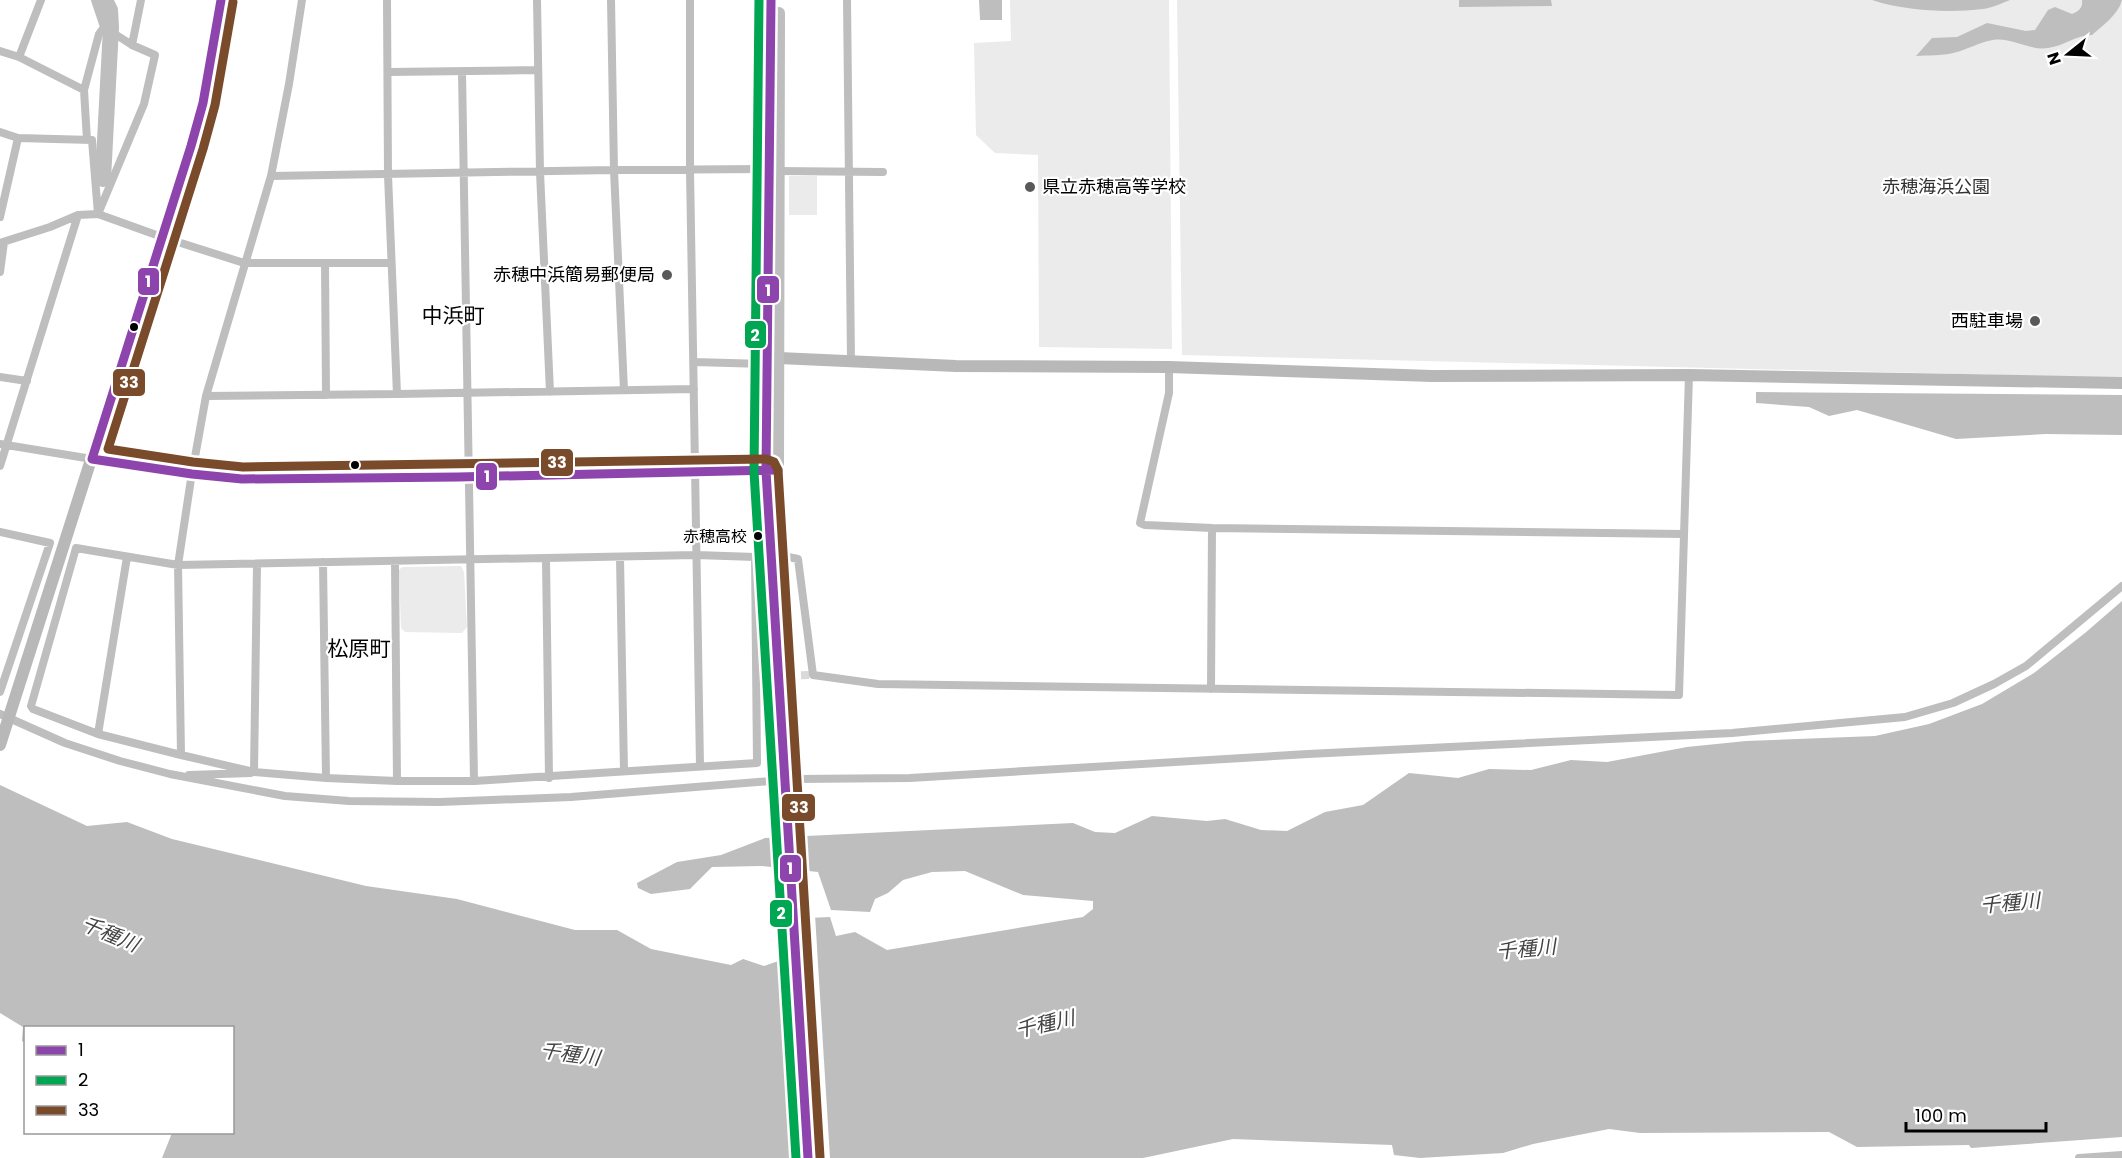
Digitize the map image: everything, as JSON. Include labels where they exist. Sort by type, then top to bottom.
[{"type":"main road","points":[[771,0],[779,358],[772,470]]},
{"type":"main road","points":[[779,0],[767,364],[791,783],[819,1158]]},
{"type":"main road","points":[[791,783],[808,1158]]},
{"type":"street","points":[[20,57],[41,0]]},
{"type":"street","points":[[95,0],[104,27],[132,45],[155,55],[144,104],[98,214]]},
{"type":"street","points":[[132,45],[141,0]]},
{"type":"street","points":[[0,745],[5,718],[92,459],[203,103],[220,0]]},
{"type":"street","points":[[181,755],[178,565],[192,474],[206,396],[271,176],[302,0]]},
{"type":"street","points":[[387,0],[388,175],[397,394]]},
{"type":"street","points":[[537,0],[540,172],[550,392]]},
{"type":"street","points":[[611,0],[614,170],[624,390]]},
{"type":"street","points":[[690,0],[690,170],[700,766]]},
{"type":"street","points":[[847,0],[851,361]]},
{"type":"street","points":[[87,140],[84,90],[99,34],[104,27]]},
{"type":"street","points":[[0,51],[20,57],[84,90]]},
{"type":"street","points":[[389,72],[538,70]]},
{"type":"street","points":[[462,72],[474,781]]},
{"type":"street","points":[[0,132],[18,138],[92,140],[98,214]]},
{"type":"street","points":[[0,217],[18,138]]},
{"type":"street","points":[[271,176],[614,170],[883,172]]},
{"type":"street","points":[[0,466],[3,445],[27,381],[78,214]]},
{"type":"street","points":[[0,272],[2,243],[50,227],[78,214],[98,214],[244,263],[391,263]]},
{"type":"street","points":[[325,264],[326,395]]},
{"type":"street","points":[[694,362],[767,364],[779,358],[956,366],[1169,367],[1432,376],[1689,375],[2122,383]]},
{"type":"street","points":[[1169,367],[1169,393],[1140,523],[1145,525],[1212,528],[1683,534]]},
{"type":"street","points":[[755,557],[761,676],[757,763],[474,781],[326,778],[254,772],[181,755],[98,734],[31,706],[76,548],[178,565],[696,555],[777,557],[798,559],[813,675],[878,684],[1679,695],[1689,375]]},
{"type":"street","points":[[0,377],[27,381]]},
{"type":"street","points":[[206,396],[694,389]]},
{"type":"street","points":[[3,445],[192,474],[242,479],[470,477],[772,470]]},
{"type":"street","points":[[1211,689],[1212,528]]},
{"type":"street","points":[[0,532],[50,543],[0,692]]},
{"type":"street","points":[[98,734],[127,557]]},
{"type":"street","points":[[620,558],[624,771]]},
{"type":"street","points":[[546,559],[549,777]]},
{"type":"street","points":[[323,562],[326,778]]},
{"type":"street","points":[[395,562],[398,781]]},
{"type":"street","points":[[254,772],[257,565]]},
{"type":"street","points":[[5,718],[66,743],[120,761],[170,774],[285,796],[349,801],[440,802],[571,797],[791,783],[1732,733],[1905,717],[1953,703],[2026,666],[2122,586]]},
{"type":"street","points":[[170,774],[249,775],[254,772]]},
{"type":"street","points":[[2079,1158],[2122,1155]]},
{"type":"green space","points":[[1010,0],[1169,0],[1172,349],[1039,347],[1038,155],[995,153],[976,135],[974,43],[1011,41]]},
{"type":"green space","name":"赤穂海浜公園","points":[[1177,0],[2122,0],[2122,378],[1182,355]]},
{"type":"green space","points":[[789,176],[817,176],[817,215],[789,215]]},
{"type":"green space","points":[[461,566],[464,572],[467,627],[462,633],[405,632],[401,628],[399,570],[402,567]]},
{"type":"water","points":[[979,0],[1002,0],[1002,20],[980,20]]},
{"type":"water","points":[[1459,0],[1551,0],[1552,6],[1459,7]]},
{"type":"water","points":[[1872,0],[2010,0],[1993,7],[1956,11],[1913,9]]},
{"type":"water","points":[[2082,0],[2122,0],[2114,15],[2092,35],[2054,47],[2041,48],[2007,40],[1993,40],[1949,54],[1916,56],[1932,38],[1957,37],[1987,23],[2026,31],[2035,30],[2048,10],[2055,7],[2072,14],[2080,9]]},
{"type":"water","points":[[1756,392],[2122,395],[2122,435],[2046,434],[1956,439],[1857,410],[1829,416],[1809,407],[1756,403]]},
{"type":"water","name":"千種川","points":[[2122,601],[2122,1137],[1971,1148],[1969,1145],[1857,1147],[1829,1132],[1640,1133],[1609,1129],[1533,1144],[1503,1153],[1420,1158],[1394,1155],[1392,1145],[1233,1139],[1143,1158],[162,1158],[172,1134],[234,1134],[234,1026],[24,1026],[24,1042],[22,1041],[23,1027],[0,1013],[0,785],[87,826],[127,822],[172,839],[366,886],[457,899],[575,930],[617,930],[651,949],[731,965],[743,959],[764,966],[787,958],[807,918],[830,917],[836,936],[855,932],[887,950],[1083,917],[1093,909],[1093,901],[1023,895],[965,871],[932,872],[903,880],[888,893],[875,899],[870,912],[831,910],[818,872],[761,866],[712,867],[690,889],[651,894],[638,888],[637,883],[677,862],[721,855],[765,838],[1073,823],[1095,832],[1115,833],[1152,816],[1207,821],[1225,819],[1261,830],[1287,831],[1325,812],[1363,805],[1409,773],[1458,778],[1489,769],[1531,770],[1571,760],[1607,762],[1687,747],[1746,741],[1875,736],[1929,724],[1982,704],[2034,673]]},
{"type":"pier","points":[[806,915],[815,915],[830,1158],[798,1158],[785,955]]},
{"type":"waterway","points":[[103,179],[111,27],[110,10],[105,0]]},
{"type":"tunnel","points":[[765,676],[813,675]]},
{"type":"transit line","name":"1","points":[[221,0],[203,103],[191,146],[92,459],[242,479],[778,470]]},
{"type":"transit line","name":"2","points":[[759,0],[754,472],[796,1158]]},
{"type":"transit line","name":"1","points":[[771,0],[766,471],[808,1158]]},
{"type":"transit line","name":"33","points":[[233,2],[215,105],[203,149],[108,449],[243,467],[766,459],[774,462],[778,470],[820,1157]]},
{"type":"place","name":"県立赤穂高等学校","points":[[1030,187]]},
{"type":"place","name":"赤穂中浜簡易郵便局","points":[[667,275]]},
{"type":"place","name":"西駐車場","points":[[2035,321]]},
{"type":"place","name":"赤穂高校","points":[[758,536]]},
{"type":"district","name":"中浜町","points":[[453,316]]},
{"type":"district","name":"松原町","points":[[359,649]]}]
